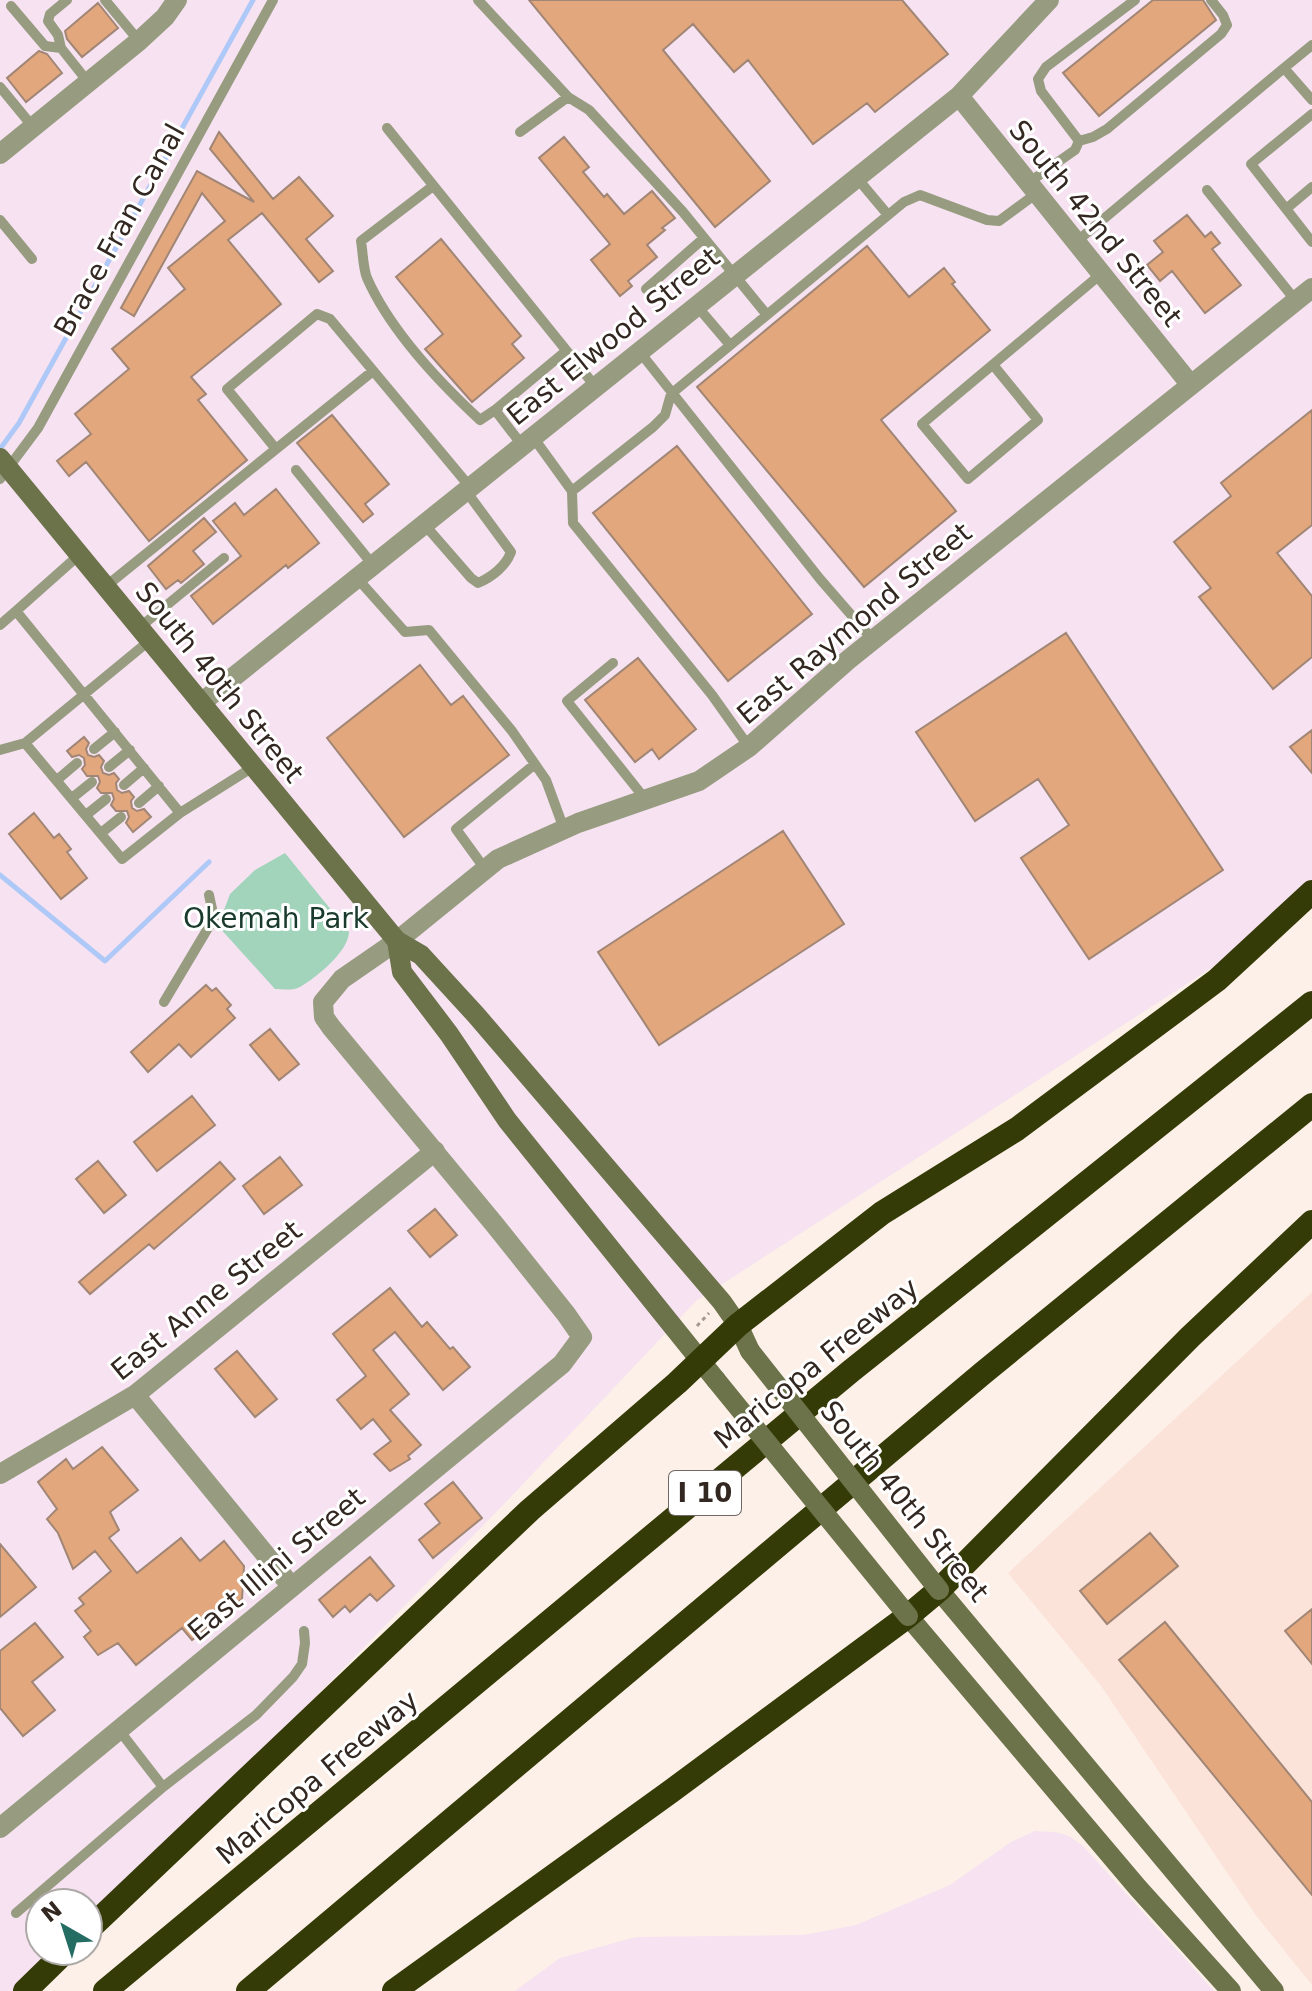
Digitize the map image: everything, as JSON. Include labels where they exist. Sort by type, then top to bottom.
[{"type":"highway","points":[[104,1915],[520,1519],[677,1383],[738,1325],[882,1213],[1017,1129],[1217,980],[1312,892]]},
{"type":"highway","points":[[1214,1081],[1312,984]]},
{"type":"highway","name":"Maricopa Freeway","points":[[105,1991],[851,1371],[1312,1003]]},
{"type":"highway","points":[[248,1991],[983,1373],[1312,1105]]},
{"type":"highway","points":[[394,1991],[908,1616],[939,1590],[1190,1337],[1312,1222]]},
{"type":"highway","points":[[25,1991],[50,1967]]},
{"type":"main road","name":"South 40th Street","points":[[4,468],[397,941],[421,955],[627,1189],[738,1325],[750,1351],[939,1590],[1274,1991]]},
{"type":"main road","name":"South 40th Street","points":[[397,941],[402,972],[449,1034],[507,1120],[908,1616],[1138,1888],[1231,1991]]},
{"type":"street","points":[[0,154],[139,41],[165,17],[177,0]]},
{"type":"street","name":"East Elwood Street","points":[[201,703],[959,96],[1049,0]]},
{"type":"street","name":"South 42nd Street","points":[[959,96],[1190,384]]},
{"type":"street","name":"East Raymond Street","points":[[397,941],[498,859],[564,829],[699,781],[749,747],[873,640],[1304,294]]},
{"type":"street","points":[[397,941],[342,979],[329,992],[323,1002],[324,1017],[435,1151]]},
{"type":"street","name":"East Illini Street","points":[[0,1828],[562,1364],[582,1337],[435,1151]]},
{"type":"street","name":"East Anne Street","points":[[0,1474],[135,1395],[435,1151]]},
{"type":"street","points":[[135,1395],[292,1587]]},
{"type":"lane","points":[[67,0],[50,14],[48,21],[58,35],[61,48],[88,82]]},
{"type":"lane","points":[[105,0],[139,41]]},
{"type":"lane","name":"Brace Fran Canal","points":[[4,468],[38,428],[273,0]]},
{"type":"lane","points":[[478,0],[568,97],[589,110],[704,238],[767,315]]},
{"type":"lane","points":[[1079,141],[1041,91],[1038,79],[1046,67],[1135,0]]},
{"type":"lane","points":[[1079,141],[1107,129],[1221,34],[1227,25],[1211,0]]},
{"type":"lane","points":[[11,6],[45,46],[61,48]]},
{"type":"lane","points":[[1076,242],[1312,45]]},
{"type":"lane","points":[[1284,68],[1312,100]]},
{"type":"lane","points":[[0,87],[33,127]]},
{"type":"lane","points":[[520,132],[568,97]]},
{"type":"lane","points":[[1312,114],[1251,164],[1312,242]]},
{"type":"lane","points":[[387,128],[595,386]]},
{"type":"lane","points":[[572,491],[653,427],[665,415],[671,394],[904,202],[920,195],[987,220],[999,221],[1075,150],[1079,141]]},
{"type":"lane","points":[[857,178],[888,215]]},
{"type":"lane","points":[[433,186],[361,241],[366,276],[390,318],[449,392],[480,420],[566,351]]},
{"type":"lane","points":[[1286,209],[1312,187]]},
{"type":"lane","points":[[1207,190],[1304,294]]},
{"type":"lane","points":[[0,220],[32,259]]},
{"type":"lane","points":[[646,289],[704,238]]},
{"type":"lane","points":[[994,366],[1038,420],[968,479],[922,424],[1101,274]]},
{"type":"lane","points":[[696,305],[730,345]]},
{"type":"lane","points":[[276,449],[227,389],[317,314],[330,319],[373,371],[468,489],[511,552],[508,560],[478,583],[424,524]]},
{"type":"lane","points":[[639,351],[873,640]]},
{"type":"lane","points":[[105,587],[373,371]]},
{"type":"lane","points":[[495,410],[528,441],[572,491],[573,523],[712,695],[749,747]]},
{"type":"lane","points":[[296,470],[405,632],[429,630],[512,731],[546,780],[564,829]]},
{"type":"lane","points":[[0,625],[79,555]]},
{"type":"lane","points":[[0,750],[25,743],[85,694],[224,558]]},
{"type":"lane","points":[[16,611],[180,813]]},
{"type":"lane","points":[[613,663],[567,701],[646,800]]},
{"type":"lane","points":[[94,749],[115,732]]},
{"type":"lane","points":[[25,743],[122,859],[180,813],[253,767]]},
{"type":"lane","points":[[109,767],[130,750]]},
{"type":"lane","points":[[57,780],[77,763]]},
{"type":"lane","points":[[485,869],[456,829],[535,764]]},
{"type":"lane","points":[[124,785],[144,768]]},
{"type":"lane","points":[[72,798],[92,782]]},
{"type":"lane","points":[[139,803],[159,786]]},
{"type":"lane","points":[[86,815],[106,799]]},
{"type":"lane","points":[[101,833],[121,817]]},
{"type":"lane","points":[[164,1002],[214,918],[209,895]]},
{"type":"lane","points":[[16,1913],[163,1787],[256,1715],[302,1664],[304,1631]]},
{"type":"lane","points":[[119,1730],[163,1787]]},
{"type":"path","points":[[697,1326],[709,1313]]},
{"type":"shaded area","points":[[0,0],[1312,0],[1312,903],[696,1301],[503,1505],[104,1914],[104,1887],[24,1887],[24,1967],[51,1967],[28,1991],[0,1991]]},
{"type":"shaded area","points":[[1312,1292],[1312,1985],[1257,1917],[1101,1686],[1008,1573]]},
{"type":"shaded area","points":[[1035,1831],[1069,1836],[1083,1846],[1214,1991],[515,1991],[560,1958],[636,1937],[804,1935],[856,1925],[950,1885],[1011,1842]]},
{"type":"green space","name":"Okemah Park","points":[[285,853],[349,932],[343,948],[330,963],[300,987],[288,990],[275,989],[218,926],[230,894],[255,870]]},
{"type":"building","points":[[529,0],[902,0],[948,54],[875,112],[867,103],[813,144],[748,60],[734,72],[693,24],[663,50],[770,181],[715,227]]},
{"type":"building","points":[[1153,0],[1203,0],[1216,20],[1099,116],[1063,73]]},
{"type":"building","points":[[98,3],[118,28],[82,57],[67,39],[65,31]]},
{"type":"building","points":[[39,51],[47,54],[62,73],[26,102],[7,78]]},
{"type":"building","points":[[219,132],[273,199],[299,177],[333,216],[306,239],[333,271],[319,282],[262,213],[228,240],[281,304],[191,377],[206,394],[198,400],[247,460],[149,541],[86,462],[69,476],[57,461],[91,434],[75,414],[129,369],[112,349],[185,289],[168,268],[225,221],[202,193],[134,316],[121,308],[197,171],[254,202],[210,149]]},
{"type":"building","points":[[564,137],[589,167],[583,172],[604,197],[607,194],[624,214],[652,191],[675,218],[647,245],[657,257],[628,281],[632,286],[620,296],[591,260],[610,244],[539,158]]},
{"type":"building","points":[[1187,215],[1205,237],[1211,232],[1220,243],[1212,249],[1241,285],[1205,313],[1172,271],[1160,281],[1147,265],[1163,252],[1154,241]]},
{"type":"building","points":[[441,239],[521,336],[512,344],[524,358],[472,402],[425,349],[443,334],[396,277]]},
{"type":"building","points":[[867,246],[909,297],[944,268],[955,282],[952,284],[990,330],[881,420],[956,511],[864,587],[697,387]]},
{"type":"building","points":[[1312,410],[1312,525],[1277,553],[1312,596],[1312,657],[1273,689],[1199,597],[1211,588],[1174,542],[1231,496],[1221,483]]},
{"type":"building","points":[[332,415],[389,484],[365,504],[373,514],[363,522],[297,443]]},
{"type":"building","points":[[677,446],[812,614],[728,681],[593,513]]},
{"type":"building","points":[[276,489],[319,543],[288,568],[286,565],[213,624],[191,596],[241,556],[213,521],[235,503],[244,515]]},
{"type":"building","points":[[204,518],[216,532],[193,551],[204,564],[181,583],[178,580],[166,589],[148,566]]},
{"type":"building","points":[[1066,633],[1223,870],[1089,959],[1021,858],[1069,825],[1038,779],[975,821],[916,732]]},
{"type":"building","points":[[638,658],[696,729],[659,759],[652,749],[635,762],[585,700]]},
{"type":"building","points":[[420,665],[451,705],[463,696],[509,755],[404,837],[327,738]]},
{"type":"building","points":[[1312,730],[1312,773],[1290,747]]},
{"type":"building","points":[[84,737],[89,743],[86,749],[88,755],[99,755],[104,761],[101,767],[103,773],[114,773],[119,779],[117,790],[122,793],[129,791],[134,797],[132,808],[137,811],[144,809],[151,817],[133,832],[126,823],[129,817],[127,811],[116,811],[111,805],[114,799],[112,793],[101,793],[97,788],[100,782],[98,776],[87,776],[82,769],[84,758],[79,755],[72,757],[67,751]]},
{"type":"building","points":[[34,813],[54,838],[59,834],[71,849],[67,852],[87,878],[61,899],[9,834]]},
{"type":"building","points":[[783,831],[844,924],[659,1045],[598,952]]},
{"type":"building","points":[[206,985],[212,991],[216,988],[231,1005],[227,1009],[235,1018],[191,1057],[179,1044],[148,1072],[131,1052]]},
{"type":"building","points":[[270,1029],[299,1064],[279,1080],[250,1045]]},
{"type":"building","points":[[192,1096],[215,1125],[157,1171],[134,1142]]},
{"type":"building","points":[[280,1157],[302,1185],[264,1214],[243,1186]]},
{"type":"building","points":[[98,1161],[126,1195],[104,1213],[76,1179]]},
{"type":"building","points":[[220,1162],[235,1179],[154,1249],[149,1244],[90,1294],[79,1282]]},
{"type":"building","points":[[435,1209],[457,1235],[430,1257],[408,1231]]},
{"type":"building","points":[[390,1288],[422,1327],[427,1322],[470,1367],[443,1390],[395,1332],[373,1350],[409,1394],[390,1410],[421,1445],[408,1456],[410,1459],[390,1471],[374,1454],[391,1441],[373,1419],[361,1429],[337,1400],[366,1376],[333,1334]]},
{"type":"building","points":[[237,1351],[277,1399],[255,1417],[215,1369]]},
{"type":"building","points":[[102,1447],[138,1490],[110,1512],[119,1530],[109,1538],[137,1573],[181,1538],[200,1561],[224,1541],[244,1566],[242,1599],[192,1640],[182,1628],[136,1665],[118,1643],[98,1655],[84,1637],[91,1631],[75,1611],[84,1604],[79,1598],[111,1571],[95,1551],[73,1569],[58,1533],[47,1519],[57,1509],[38,1482],[66,1459],[73,1469]]},
{"type":"building","points":[[453,1482],[482,1518],[433,1558],[419,1540],[440,1523],[425,1504]]},
{"type":"building","points":[[1150,1533],[1178,1566],[1107,1624],[1080,1591]]},
{"type":"building","points":[[0,1544],[36,1587],[0,1617]]},
{"type":"building","points":[[370,1557],[394,1586],[377,1601],[370,1594],[350,1612],[345,1606],[333,1617],[319,1600]]},
{"type":"building","points":[[1312,1609],[1312,1664],[1285,1631]]},
{"type":"building","points":[[1165,1622],[1312,1802],[1312,1895],[1119,1660]]},
{"type":"building","points":[[35,1623],[63,1657],[32,1682],[55,1710],[23,1736],[0,1708],[0,1651]]},
{"type":"waterway","points":[[0,449],[19,423],[253,0]]},
{"type":"waterway","points":[[0,875],[105,961],[209,862]]}]
